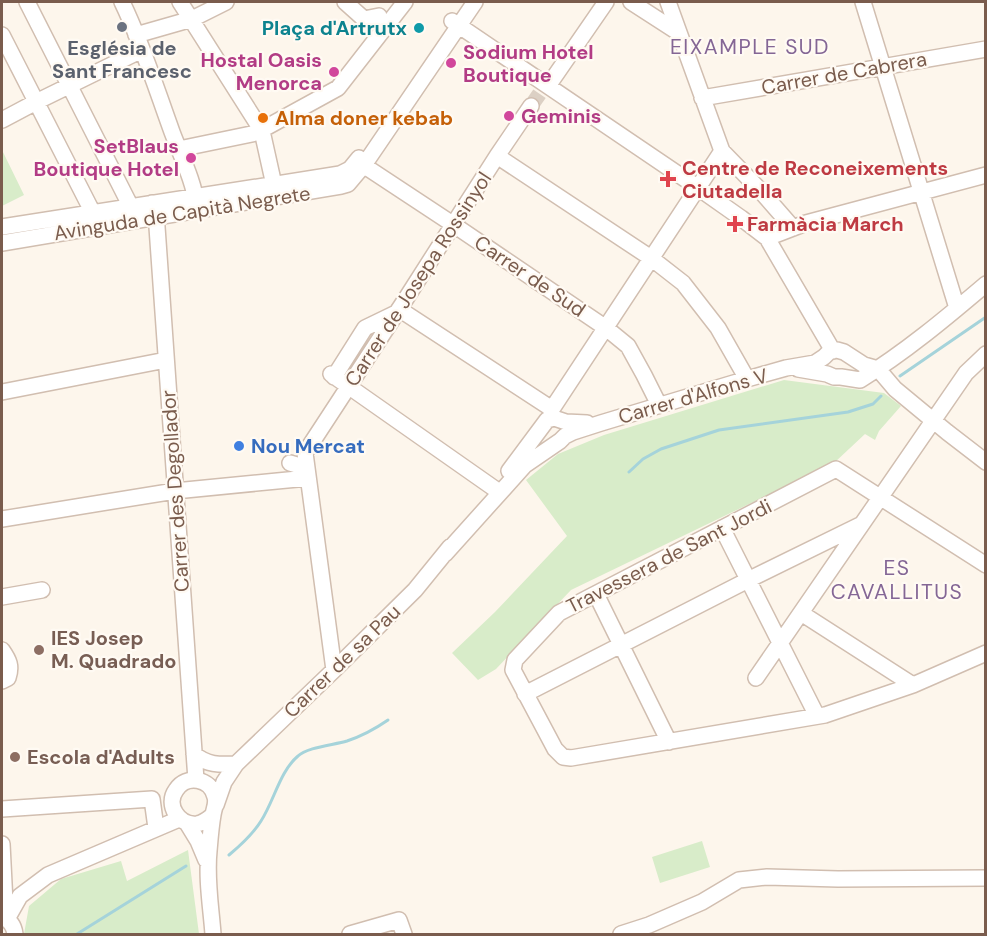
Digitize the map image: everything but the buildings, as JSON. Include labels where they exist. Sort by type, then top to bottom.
[{"type":"street","points":[[27,2],[131,207]]},
{"type":"street","points":[[122,2],[179,149],[197,204]]},
{"type":"street","points":[[180,2],[262,130],[275,191]]},
{"type":"street","points":[[2,120],[69,85],[139,42],[226,2]]},
{"type":"street","points":[[345,2],[364,19],[379,16]]},
{"type":"street","points":[[179,149],[256,133],[338,88],[405,2]]},
{"type":"street","points":[[455,24],[466,2]]},
{"type":"street","points":[[357,167],[455,24],[475,2]]},
{"type":"street","points":[[545,87],[606,2]]},
{"type":"street","points":[[631,2],[679,33]]},
{"type":"street","points":[[668,2],[722,151],[793,228]]},
{"type":"street","points":[[862,2],[957,308]]},
{"type":"street","points":[[455,24],[545,87],[697,187],[766,238],[835,354],[878,369],[895,389],[986,462]]},
{"type":"street","points":[[2,35],[94,220]]},
{"type":"street","name":"Carrer de Cabrera","points":[[702,98],[986,49]]},
{"type":"street","name":"Carrer de Josepa Rossinyol","points":[[307,466],[348,387],[398,311],[431,255],[454,225],[531,106]]},
{"type":"street","name":"Carrer de sa Pau","points":[[445,554],[551,419],[606,328],[722,151]]},
{"type":"street","points":[[498,156],[651,258],[682,283],[718,328],[747,379]]},
{"type":"street","name":"Avinguda de Capità Negrete","points":[[2,227],[48,227],[275,191],[341,186],[348,184],[357,167]]},
{"type":"street","name":"Carrer de Sud","points":[[357,167],[454,225],[606,328],[628,346],[659,405]]},
{"type":"street","points":[[766,238],[806,223],[986,175]]},
{"type":"street","name":"Avinguda de Capità Negrete","points":[[94,220],[131,207],[154,210]]},
{"type":"street","name":"Carrer des Degollador","points":[[154,210],[197,780]]},
{"type":"street","name":"Avinguda de Capità Negrete","points":[[2,243],[48,227]]},
{"type":"street","points":[[860,380],[878,369],[986,284]]},
{"type":"street","points":[[495,489],[332,376],[365,328],[398,311],[566,429],[561,439],[551,443],[542,435],[551,419]]},
{"type":"street","points":[[835,354],[849,358],[848,372],[834,375],[823,368],[835,354]]},
{"type":"street","name":"Carrer d'Alfons V","points":[[561,439],[573,432],[659,405],[747,379],[815,363],[835,354]]},
{"type":"street","points":[[756,678],[966,373],[985,354]]},
{"type":"street","points":[[2,392],[166,360]]},
{"type":"street","name":"Carrer d'Alfons V","points":[[786,369],[801,369],[834,375],[895,389]]},
{"type":"street","name":"Carrer d'Alfons V","points":[[551,419],[580,424],[601,423]]},
{"type":"street","name":"Carrer de sa Pau","points":[[208,869],[215,810],[224,782],[236,764],[415,590],[525,465],[561,439]]},
{"type":"street","points":[[290,463],[307,466]]},
{"type":"street","points":[[2,519],[175,491],[307,466]]},
{"type":"street","points":[[307,466],[334,670]]},
{"type":"street","name":"Travessera de Sant Jordi","points":[[525,694],[513,670],[515,660],[559,613],[836,469],[881,497]]},
{"type":"street","points":[[881,497],[986,565]]},
{"type":"street","points":[[863,524],[525,694],[555,749],[563,757],[571,758],[825,715],[913,685],[986,653]]},
{"type":"street","points":[[722,528],[817,716]]},
{"type":"street","points":[[2,597],[42,591]]},
{"type":"street","points":[[596,594],[669,742]]},
{"type":"street","points":[[801,613],[913,685]]},
{"type":"street","points":[[2,650],[8,659],[10,670],[8,678],[2,681]]},
{"type":"street","points":[[194,754],[204,762],[212,764],[236,764]]},
{"type":"street","name":"Carrer de sa Pau","points":[[197,780],[213,776],[236,764]]},
{"type":"street","points":[[3,915],[20,896],[48,875],[156,828],[183,821],[197,824],[204,822],[215,810],[216,798],[210,786],[197,780],[181,784],[175,790],[172,805],[175,812],[183,821],[198,841],[206,859],[213,934]]},
{"type":"street","points":[[2,809],[152,799],[156,828]]},
{"type":"street","points":[[2,844],[5,903],[3,915]]},
{"type":"street","points":[[621,934],[649,926],[702,902],[739,880],[767,877],[986,878]]},
{"type":"street","points":[[3,915],[13,926],[15,934]]},
{"type":"street","points":[[350,934],[401,927]]},
{"type":"green space","points":[[2,150],[24,195],[2,206]]},
{"type":"green space","points":[[784,380],[884,393],[901,406],[879,431],[875,440],[865,434],[834,463],[571,590],[496,669],[478,680],[452,653],[495,612],[567,536],[526,480],[558,454],[604,435]]},
{"type":"green space","points":[[702,841],[710,867],[660,883],[652,857]]},
{"type":"green space","points":[[188,850],[199,934],[24,934],[29,906],[61,879],[121,861],[127,881]]},
{"type":"waterway","points":[[900,376],[986,317]]},
{"type":"waterway","points":[[629,472],[643,459],[661,449],[719,430],[848,412],[873,404],[881,396]]},
{"type":"waterway","points":[[229,855],[258,826],[286,770],[298,756],[314,748],[353,739],[388,720]]},
{"type":"waterway","points":[[77,934],[186,866]]},
{"type":"tunnel","points":[[531,106],[542,90]]},
{"type":"place","name":"Església de Sant Francesc","points":[[122,27]]},
{"type":"place","name":"Plaça d'Artrutx","points":[[419,28]]},
{"type":"place","name":"Sodium Hotel Boutique","points":[[451,63]]},
{"type":"place","name":"Hostal Oasis Menorca","points":[[334,72]]},
{"type":"place","name":"Geminis","points":[[509,116]]},
{"type":"place","name":"Alma doner kebab","points":[[263,118]]},
{"type":"place","name":"SetBlaus Boutique Hotel","points":[[191,158]]},
{"type":"place","name":"Centre de Reconeixements Ciutadella","points":[[668,179]]},
{"type":"place","name":"Farmàcia March","points":[[735,224]]},
{"type":"place","name":"Nou Mercat","points":[[239,446]]},
{"type":"place","name":"IES Josep M. Quadrado","points":[[39,650]]},
{"type":"place","name":"Escola d'Adults","points":[[15,757]]},
{"type":"district","name":"EIXAMPLE SUD","points":[[750,47]]},
{"type":"district","name":"ES CAVALLITUS","points":[[897,580]]}]
